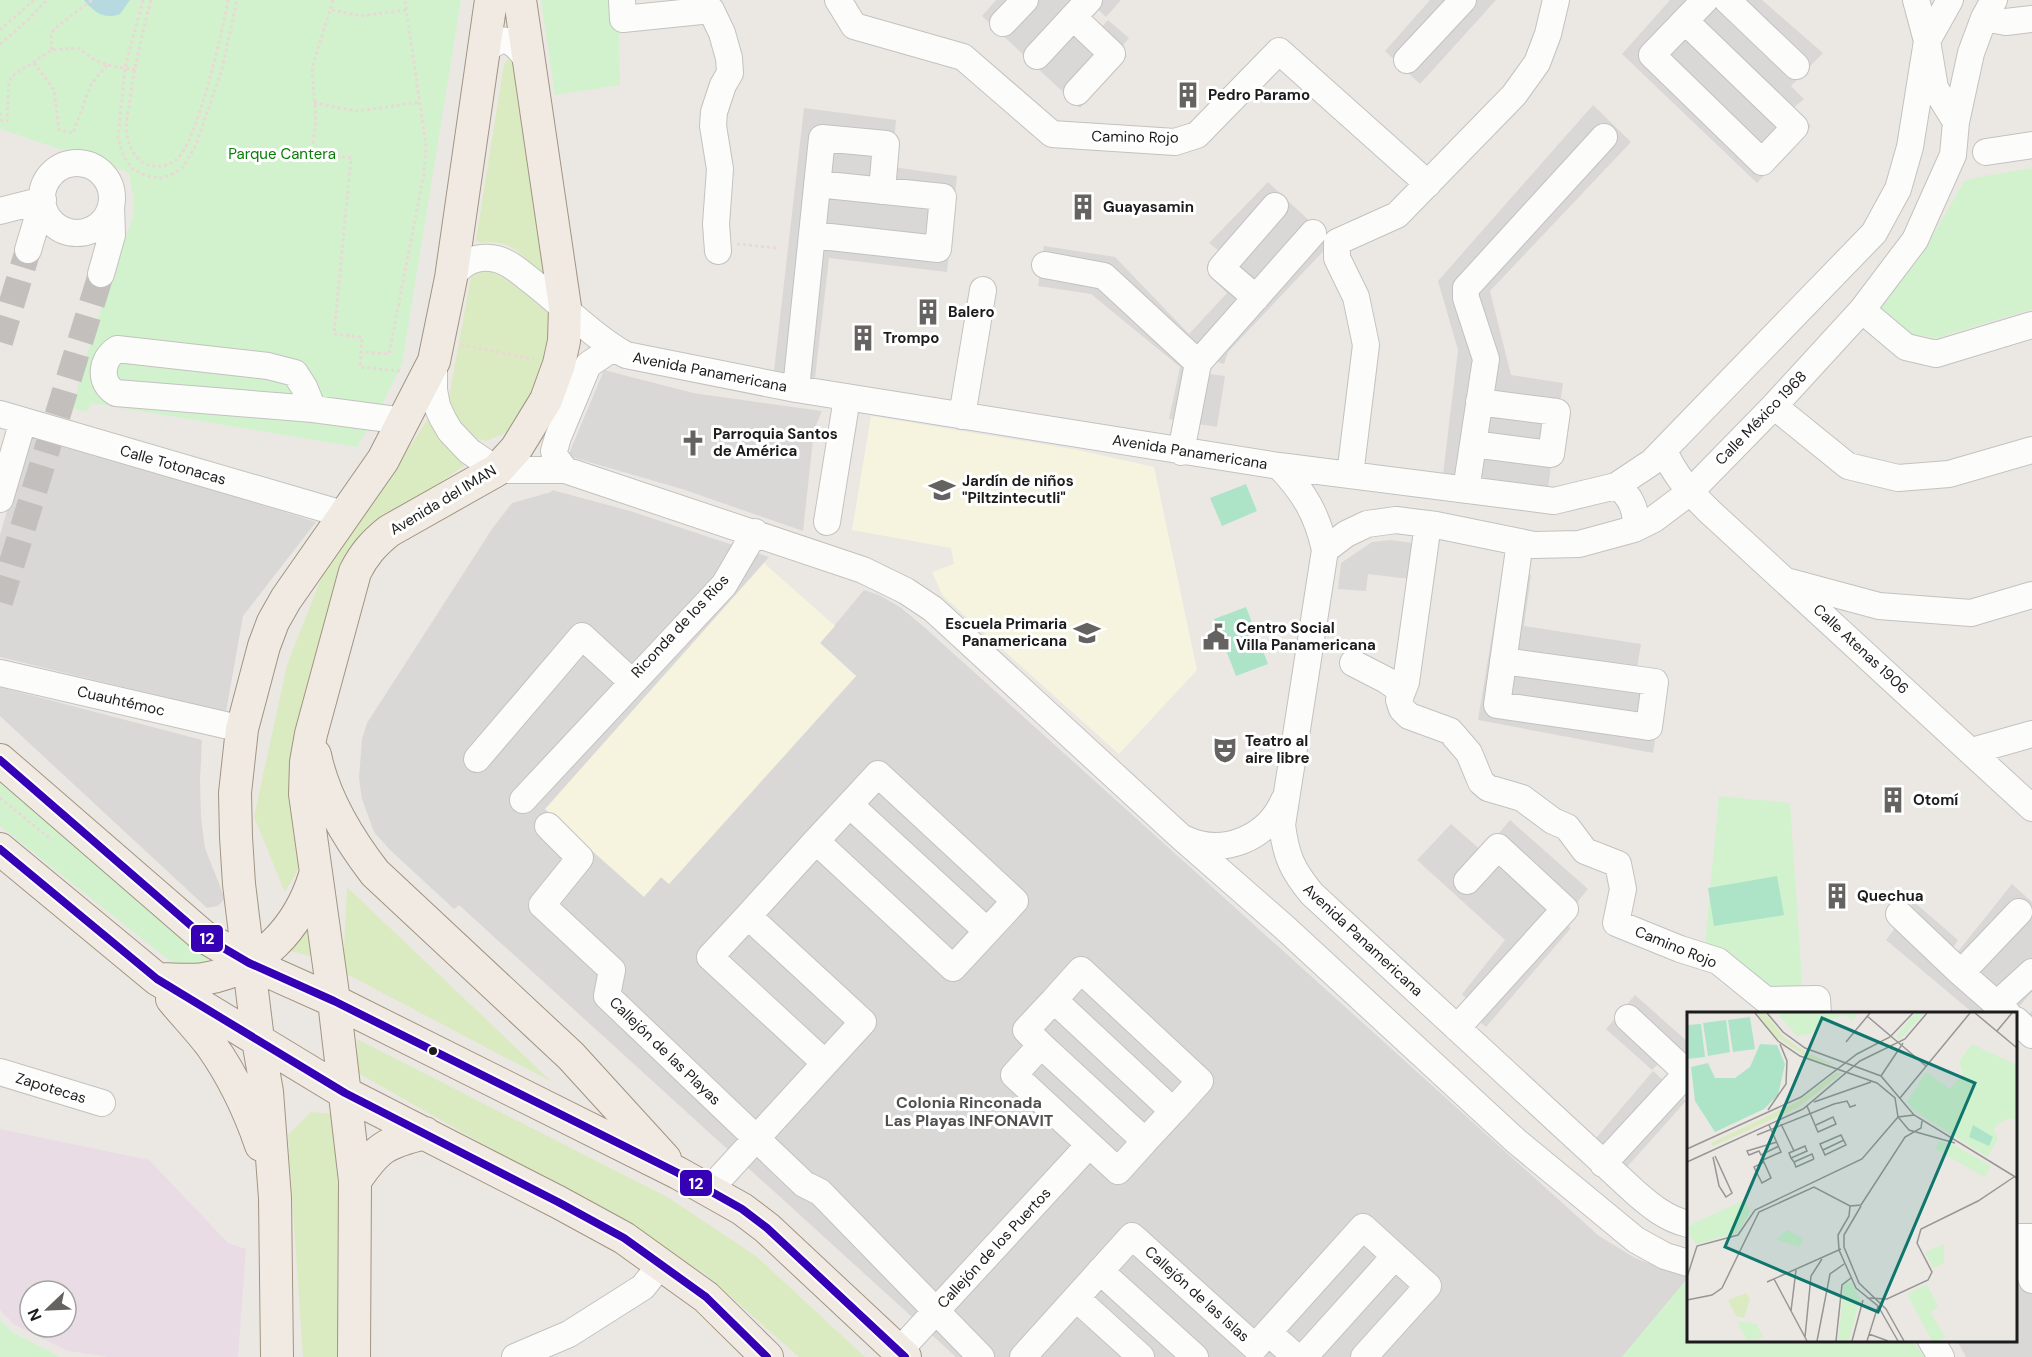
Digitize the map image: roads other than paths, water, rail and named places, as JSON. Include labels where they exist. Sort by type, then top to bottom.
[{"type":"main road","points":[[277,1357],[275,1198],[267,1092],[258,1041],[236,837],[236,793],[242,729],[264,646],[273,622],[286,599],[383,460],[433,359],[451,278],[491,0]]},
{"type":"main road","name":"Avenida del IMAN","points":[[354,1357],[355,1181],[334,1001],[305,794],[306,762],[311,734],[355,572],[363,555],[389,531],[497,470],[516,449],[541,408],[559,364],[564,341],[565,307],[520,0]]},
{"type":"main road","points":[[311,734],[318,769],[327,795],[350,838],[375,873],[571,1056],[678,1173]]},
{"type":"main road","points":[[0,760],[203,936],[249,963],[334,1001],[678,1173],[742,1209],[767,1228],[902,1354]]},
{"type":"main road","points":[[0,849],[157,979],[345,1093],[624,1238],[706,1297],[768,1357]]},
{"type":"main road","points":[[157,979],[203,979],[220,975],[249,963],[269,949],[293,923],[306,902],[315,875]]},
{"type":"main road","points":[[157,979],[212,1046],[242,1096],[265,1155],[275,1198]]},
{"type":"main road","points":[[355,1181],[371,1157],[387,1145],[425,1133]]},
{"type":"street","points":[[622,0],[623,19],[713,5],[729,58],[730,73],[723,85],[714,112],[713,126],[720,169],[716,224],[718,251]]},
{"type":"street","name":"Camino Rojo","points":[[838,0],[854,26],[963,57],[1052,134],[1175,142],[1197,135],[1279,51],[1428,184]]},
{"type":"street","points":[[1003,23],[1025,0]]},
{"type":"street","points":[[1407,60],[1463,0]]},
{"type":"street","points":[[1350,475],[1366,345],[1356,297],[1337,258],[1337,242],[1397,215],[1514,95],[1537,63],[1548,34],[1556,0]]},
{"type":"street","points":[[1685,21],[1795,127],[1762,162],[1652,55],[1705,0]]},
{"type":"street","points":[[1726,0],[1796,66]]},
{"type":"street","points":[[1916,0],[1927,41],[1935,88],[1956,123]]},
{"type":"street","points":[[1279,466],[1554,501],[1616,486],[1652,462],[1857,251],[1879,225],[1898,189],[1910,147],[1927,41],[1950,0]]},
{"type":"street","points":[[1037,56],[1081,9],[1112,54],[1077,92]]},
{"type":"street","points":[[1989,9],[2006,22],[2032,19]]},
{"type":"street","name":"Calle México 1968","points":[[1325,550],[1346,534],[1367,524],[1396,520],[1534,545],[1579,544],[1634,529],[1654,519],[1690,492],[1774,406],[1862,310],[1915,240],[1953,155],[1956,123],[1971,53],[1989,9]]},
{"type":"street","points":[[484,54],[493,44],[506,41],[523,51],[531,68]]},
{"type":"street","points":[[1466,490],[1486,359],[1466,298],[1466,288],[1604,136]]},
{"type":"street","points":[[796,390],[822,138],[886,144],[882,191]]},
{"type":"street","points":[[1986,152],[2032,145]]},
{"type":"street","points":[[28,250],[49,177],[68,164],[80,163],[92,166],[102,173],[109,183],[112,195],[112,235],[101,274]]},
{"type":"street","points":[[812,235],[938,249],[943,197],[817,184]]},
{"type":"street","points":[[43,200],[45,211],[51,220],[69,232],[91,230],[107,216],[111,206]]},
{"type":"street","points":[[0,211],[43,200]]},
{"type":"street","points":[[1256,298],[1221,268],[1275,206]]},
{"type":"street","points":[[1181,452],[1198,363],[1312,233]]},
{"type":"street","points":[[1857,251],[1875,251],[1897,263]]},
{"type":"street","points":[[1857,251],[1878,289]]},
{"type":"street","name":"Avenida Panamericana","points":[[451,278],[463,265],[472,260],[497,259],[512,267],[565,307],[613,348],[626,355],[796,390],[1279,466],[1307,499],[1319,527],[1325,550],[1282,825],[1285,850],[1296,875],[1312,894],[1603,1164],[1654,1209],[1687,1223]]},
{"type":"street","points":[[1045,265],[1104,276],[1198,363]]},
{"type":"street","points":[[962,416],[983,291]]},
{"type":"street","points":[[1862,310],[1906,347],[1936,354],[2032,325]]},
{"type":"street","points":[[565,470],[554,451],[558,437],[586,369],[613,348]]},
{"type":"street","points":[[313,409],[295,373],[268,366],[117,349],[109,354],[104,362],[105,383],[108,389],[116,393],[313,409],[404,421]]},
{"type":"street","points":[[433,359],[434,390],[437,406],[443,419],[454,436],[469,451],[497,470],[565,470],[863,570],[906,591],[933,609],[1180,836],[1284,927],[1516,1142],[1636,1240],[1665,1256],[1687,1262]]},
{"type":"street","points":[[827,522],[847,398]]},
{"type":"street","points":[[1473,444],[1551,454],[1557,412],[1479,402]]},
{"type":"street","points":[[1774,406],[1848,466],[1898,478],[1949,474],[2032,450]]},
{"type":"street","points":[[0,499],[12,417]]},
{"type":"street","name":"Calle Totonacas","points":[[12,417],[346,515]]},
{"type":"street","name":"Calle Atenas 1906","points":[[1664,450],[1673,471],[1690,492],[2032,808]]},
{"type":"street","points":[[1616,486],[1626,494],[1634,510],[1636,517],[1634,529]]},
{"type":"street","points":[[1353,663],[1402,691],[1406,681],[1432,525],[1427,504],[1432,494],[1441,487]]},
{"type":"street","name":"Riconda de los Rios","points":[[477,759],[582,636],[632,682],[724,585],[755,532]]},
{"type":"street","points":[[1503,661],[1655,682],[1649,727],[1497,705],[1503,661],[1520,542]]},
{"type":"street","points":[[1787,581],[1879,606],[1971,613],[2032,595]]},
{"type":"street","name":"Cuauhtémoc","points":[[0,673],[242,729]]},
{"type":"street","points":[[523,800],[632,682]]},
{"type":"street","name":"Camino Rojo","points":[[1402,691],[1399,700],[1402,709],[1409,716],[1450,731],[1469,753],[1481,782],[1488,788],[1522,798],[1553,821],[1567,826],[1585,851],[1618,864],[1623,889],[1616,923],[1680,949],[1718,961],[1766,1000],[1817,999],[1818,1012]]},
{"type":"street","points":[[1972,751],[2032,734]]},
{"type":"street","points":[[816,842],[953,968],[1015,901],[878,774],[710,957],[825,1063]]},
{"type":"street","points":[[1180,836],[1192,842],[1211,846],[1231,845],[1244,841],[1270,822],[1282,807],[1287,795]]},
{"type":"street","points":[[850,805],[987,931]]},
{"type":"street","name":"Callejón de las Playas","points":[[548,826],[580,858],[542,905],[612,970],[607,996],[804,1184],[820,1192],[935,1311]]},
{"type":"street","points":[[1457,1028],[1565,909],[1498,847],[1467,881]]},
{"type":"street","points":[[1284,927],[1285,919],[1293,905],[1298,900],[1312,894]]},
{"type":"street","points":[[1961,973],[2019,912]]},
{"type":"street","points":[[1899,914],[2003,1012]]},
{"type":"street","points":[[709,1190],[863,1022],[748,916]]},
{"type":"street","points":[[1041,1045],[1014,1075],[1118,1171],[1200,1081],[1081,970],[1026,1030],[1145,1141]]},
{"type":"street","points":[[2017,1017],[2032,972]]},
{"type":"street","points":[[1054,1000],[1173,1111]]},
{"type":"street","points":[[1628,1018],[1687,1072]]},
{"type":"street","name":"Zapotecas","points":[[0,1072],[102,1103]]},
{"type":"street","points":[[1603,1164],[1687,1074]]},
{"type":"street","points":[[1488,1114],[1507,1102],[1516,1083]]},
{"type":"street","points":[[1516,1142],[1527,1120],[1544,1109]]},
{"type":"street","name":"Callejón de los Puertos","points":[[902,1354],[935,1311],[1089,1144]]},
{"type":"street","name":"Callejón de las Islas","points":[[1256,1346],[1363,1227],[1428,1286],[1364,1357]]},
{"type":"street","name":"Callejón de las Islas","points":[[1023,1357],[1132,1236],[1256,1346],[1296,1357]]},
{"type":"street","points":[[2024,1243],[2032,1280]]},
{"type":"street","points":[[1304,1357],[1395,1256]]},
{"type":"street","points":[[515,1357],[569,1334],[643,1287],[662,1264]]},
{"type":"street","points":[[1100,1271],[1195,1357]]},
{"type":"street","points":[[1076,1298],[1141,1357]]},
{"type":"street","points":[[935,1311],[981,1357]]},
{"type":"water","points":[[84,0],[130,0],[120,14],[109,16],[96,11]]},
{"type":"tunnel","points":[[0,342],[28,250]]},
{"type":"tunnel","points":[[0,602],[101,274]]},
{"type":"place","name":"Pedro Paramo","points":[[1188,95]]},
{"type":"place","name":"Guayasamin","points":[[1083,207]]},
{"type":"place","name":"Balero","points":[[928,312]]},
{"type":"place","name":"Trompo","points":[[863,338]]},
{"type":"place","name":"Parroquia Santos de América","points":[[693,443]]},
{"type":"place","name":"Jardín de niños \"Piltzintecutli\"","points":[[942,490]]},
{"type":"place","name":"Escuela Primaria Panamericana","points":[[1087,633]]},
{"type":"place","name":"Centro Social Villa Panamericana","points":[[1216,637]]},
{"type":"place","name":"Teatro al aire libre","points":[[1225,750]]},
{"type":"place","name":"Otomí","points":[[1893,800]]},
{"type":"place","name":"Quechua","points":[[1837,896]]},
{"type":"district","name":"Colonia Rinconada Las Playas INFONAVIT","points":[[969,1111]]},
{"type":"park label","name":"Parque Cantera","points":[[282,154]]}]
